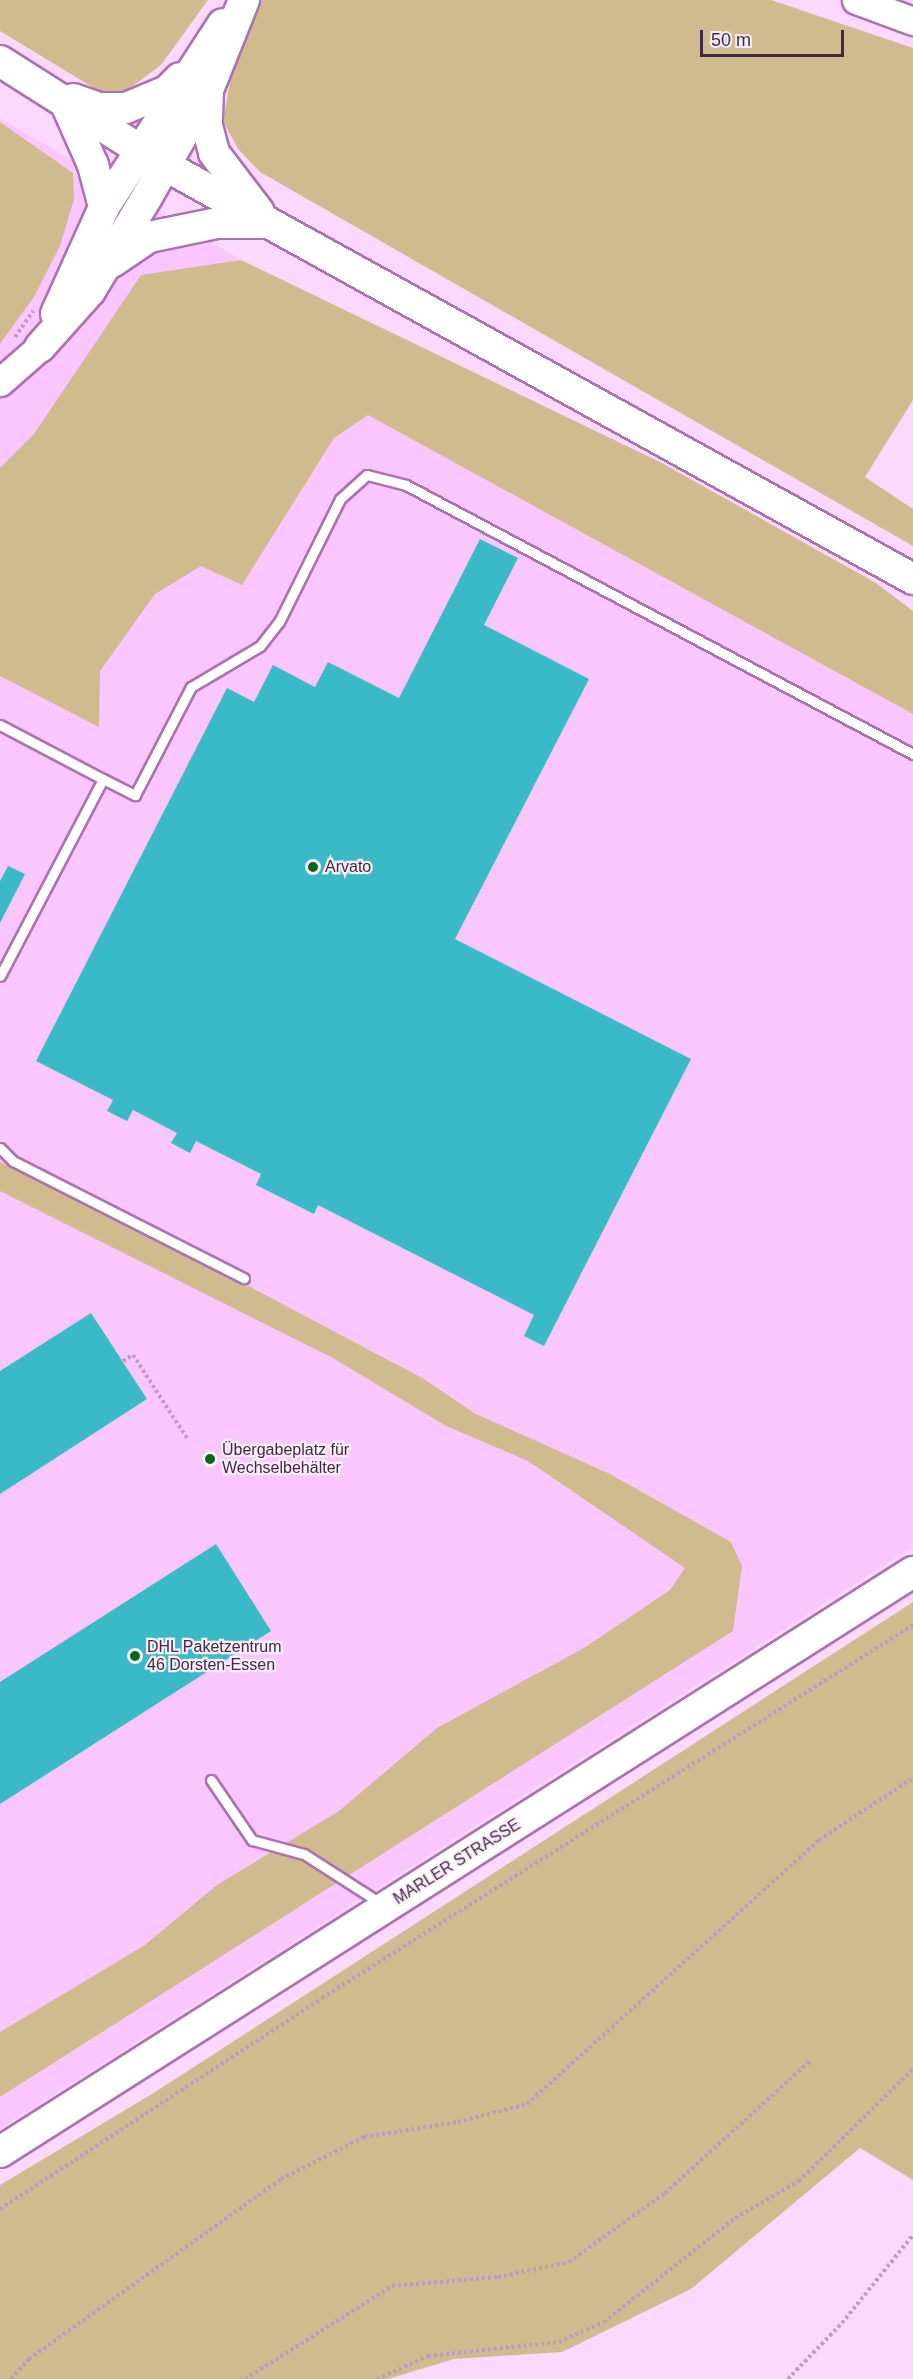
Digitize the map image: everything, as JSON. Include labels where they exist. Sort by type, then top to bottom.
[{"type":"main road","points":[[40,347],[66,321],[103,268],[152,158],[200,79],[243,0]]},
{"type":"main road","points":[[0,62],[152,158],[268,224],[913,579]]},
{"type":"main road","points":[[36,84],[99,108],[126,108],[200,79]]},
{"type":"main road","points":[[200,79],[207,126],[214,153],[268,224]]},
{"type":"main road","points":[[66,104],[93,165],[104,207]]},
{"type":"main road","points":[[40,347],[104,207],[152,158]]},
{"type":"main road","points":[[103,268],[148,237],[218,223],[268,224]]},
{"type":"main road","name":"MARLER STRASSE","points":[[0,2152],[913,1572]]},
{"type":"street","points":[[856,0],[913,21]]},
{"type":"street","points":[[0,382],[40,347]]},
{"type":"lane","points":[[0,725],[135,795],[191,687],[260,646],[279,622],[340,499],[367,475],[406,485],[913,754]]},
{"type":"lane","points":[[0,976],[103,778]]},
{"type":"lane","points":[[0,1148],[13,1161],[244,1278]]},
{"type":"lane","points":[[211,1780],[252,1840],[304,1854],[386,1907]]},
{"type":"path","points":[[123,1361],[133,1355],[187,1438]]},
{"type":"path","points":[[0,2209],[322,1998],[913,1625]]},
{"type":"path","points":[[11,2379],[29,2359],[281,2179],[364,2137],[458,2122],[527,2104],[819,1840],[913,1778]]},
{"type":"path","points":[[245,2379],[392,2286],[498,2277],[569,2262],[665,2193],[810,2061]]},
{"type":"path","points":[[376,2379],[428,2356],[559,2342],[604,2322],[735,2218],[799,2181],[913,2069]]},
{"type":"path","points":[[788,2379],[842,2323],[913,2235]]},
{"type":"shaded area","points":[[0,0],[208,0],[161,65],[130,88],[128,97],[102,93],[0,31]]},
{"type":"shaded area","points":[[260,0],[771,0],[913,48],[913,400],[865,477],[913,509],[913,546],[260,172],[238,149],[223,121],[231,76]]},
{"type":"shaded area","points":[[0,118],[241,260],[913,639],[913,1547],[0,2129]]},
{"type":"shaded area","points":[[0,122],[73,173],[74,199],[60,246],[34,297],[0,344]]},
{"type":"shaded area","points":[[241,260],[660,462],[876,583],[913,611],[913,714],[368,415],[334,438],[242,585],[201,566],[155,594],[100,671],[99,727],[0,676],[0,468],[34,434],[141,275]]},
{"type":"shaded area","points":[[0,1162],[220,1271],[424,1379],[474,1413],[610,1474],[731,1542],[742,1566],[733,1631],[0,2097],[0,2032],[145,1945],[217,1885],[339,1811],[437,1728],[584,1648],[670,1590],[685,1568],[528,1461],[446,1426],[331,1357],[0,1191]]},
{"type":"shaded area","points":[[913,1602],[913,2180],[860,2148],[691,2289],[562,2352],[454,2359],[388,2379],[0,2379],[0,2185],[152,2094]]},
{"type":"building","points":[[480,539],[518,558],[484,625],[589,679],[455,939],[691,1059],[544,1346],[524,1336],[534,1315],[318,1205],[314,1214],[256,1185],[261,1174],[196,1141],[190,1153],[171,1143],[177,1133],[133,1110],[127,1121],[107,1111],[113,1100],[36,1061],[227,688],[254,702],[273,665],[315,687],[328,662],[399,698]]},
{"type":"building","points":[[8,866],[25,874],[0,923],[0,881]]},
{"type":"building","points":[[91,1313],[147,1399],[0,1494],[0,1371]]},
{"type":"building","name":"DHL Paketzentrum 46 Dorsten-Essen","points":[[216,1544],[271,1631],[0,1804],[0,1682]]},
{"type":"place","name":"Arvato","points":[[313,867]]},
{"type":"place","name":"Übergabeplatz für Wechselbehälter","points":[[210,1459]]},
{"type":"place","name":"DHL Paketzentrum 46 Dorsten-Essen","points":[[135,1656]]}]
